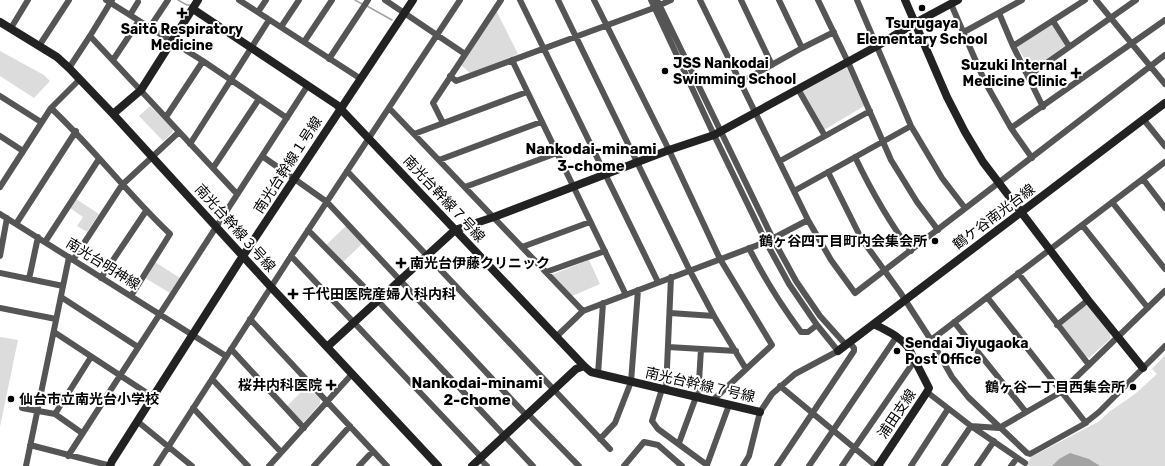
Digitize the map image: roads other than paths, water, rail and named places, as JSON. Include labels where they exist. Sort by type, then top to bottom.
[{"type":"street","points":[[11,28],[28,0]]},
{"type":"street","points":[[39,46],[69,0]]},
{"type":"street","points":[[150,27],[168,0]]},
{"type":"street","points":[[113,114],[141,90],[198,0]]},
{"type":"street","points":[[239,0],[361,79]]},
{"type":"street","points":[[258,12],[266,0]]},
{"type":"street","points":[[281,27],[299,0]]},
{"type":"street","points":[[304,42],[332,0]]},
{"type":"street","points":[[385,0],[465,54]]},
{"type":"street","name":"南光台幹線１号線","points":[[110,466],[137,421],[244,256],[413,0]]},
{"type":"street","points":[[156,466],[291,256],[460,0]]},
{"type":"street","points":[[443,123],[433,103],[501,0]]},
{"type":"street","points":[[520,0],[658,282]]},
{"type":"street","points":[[558,0],[690,271],[714,316],[746,369]]},
{"type":"street","points":[[594,0],[669,150],[720,259],[772,345],[712,401]]},
{"type":"street","points":[[651,0],[657,4],[766,242],[789,284],[817,325],[838,351],[795,374],[772,394],[760,412],[749,456],[743,466]]},
{"type":"street","points":[[450,76],[456,81],[671,0]]},
{"type":"street","points":[[700,0],[808,220],[831,260],[855,293],[1165,55]]},
{"type":"street","points":[[741,0],[772,65]]},
{"type":"street","points":[[779,0],[802,48]]},
{"type":"street","points":[[818,0],[848,62],[892,160],[917,202],[938,230]]},
{"type":"street","points":[[857,0],[911,126],[942,178],[965,208]]},
{"type":"street","points":[[905,0],[947,97],[965,132],[999,183],[1088,300],[1143,368]]},
{"type":"street","points":[[964,32],[1022,0]]},
{"type":"street","points":[[1013,46],[1085,0]]},
{"type":"street","points":[[1096,0],[1165,84]]},
{"type":"street","points":[[1028,76],[1136,0]]},
{"type":"street","points":[[69,68],[90,36],[109,1],[203,61],[287,118]]},
{"type":"street","points":[[130,15],[138,2]]},
{"type":"street","points":[[327,347],[455,230],[494,217],[717,133],[877,46],[914,23],[954,2],[964,32],[985,82],[1011,128],[1032,158]]},
{"type":"street","points":[[329,59],[366,3]]},
{"type":"street","name":"南光台幹線７号線","points":[[193,9],[341,109],[556,337],[591,372],[760,412]]},
{"type":"street","points":[[999,13],[1013,46],[1043,107]]},
{"type":"street","points":[[190,144],[269,20]]},
{"type":"street","points":[[1011,128],[1165,20]]},
{"type":"street","points":[[113,60],[139,21]]},
{"type":"street","points":[[1053,21],[1069,46]]},
{"type":"street","name":"南光台幹線３号線","points":[[0,22],[57,57],[80,79],[438,466]]},
{"type":"street","points":[[741,82],[834,32]]},
{"type":"street","points":[[90,36],[237,194]]},
{"type":"street","points":[[512,60],[626,295]]},
{"type":"street","points":[[166,117],[203,61]]},
{"type":"street","points":[[0,187],[3,177],[23,151],[51,108],[80,79]]},
{"type":"street","points":[[68,456],[308,86]]},
{"type":"street","points":[[798,89],[825,136]]},
{"type":"street","points":[[414,134],[527,92]]},
{"type":"street","points":[[0,96],[41,122]]},
{"type":"street","points":[[213,168],[260,99]]},
{"type":"street","name":"鶴ケ谷南光台線","points":[[838,351],[1165,103]]},
{"type":"street","points":[[51,108],[76,131],[122,185],[170,234],[131,296]]},
{"type":"street","points":[[389,108],[583,311]]},
{"type":"street","points":[[780,161],[870,111]]},
{"type":"street","points":[[1144,120],[1165,146]]},
{"type":"street","points":[[439,160],[541,122]]},
{"type":"street","points":[[794,191],[911,126]]},
{"type":"street","points":[[16,224],[76,131]]},
{"type":"street","points":[[26,466],[63,286],[71,259],[122,185],[179,132]]},
{"type":"street","points":[[717,133],[796,281],[820,316],[854,348],[854,351],[777,466]]},
{"type":"street","points":[[0,136],[23,151]]},
{"type":"street","points":[[465,187],[557,153]]},
{"type":"street","points":[[262,156],[327,202],[527,414],[579,466]]},
{"type":"street","points":[[855,157],[884,212],[895,230],[911,251]]},
{"type":"street","points":[[44,242],[99,159]]},
{"type":"street","points":[[931,340],[1165,162]]},
{"type":"street","points":[[347,171],[610,449]]},
{"type":"street","points":[[828,172],[861,238],[931,340],[952,378],[968,397],[1030,454],[1086,423],[1165,346]]},
{"type":"street","points":[[1143,180],[1165,208]]},
{"type":"street","points":[[1112,202],[1165,269]]},
{"type":"street","points":[[101,278],[146,211]]},
{"type":"street","name":"南光台明神線","points":[[0,214],[226,356]]},
{"type":"street","points":[[0,256],[7,218]]},
{"type":"street","points":[[556,337],[583,311],[766,242],[808,220]]},
{"type":"street","points":[[522,247],[590,222]]},
{"type":"street","points":[[1082,225],[1148,308]]},
{"type":"street","points":[[308,230],[378,301],[533,466]]},
{"type":"street","points":[[30,279],[38,237]]},
{"type":"street","points":[[749,248],[782,307],[801,332],[808,332],[817,325]]},
{"type":"street","points":[[546,272],[605,251]]},
{"type":"street","points":[[291,256],[355,322],[486,466]]},
{"type":"street","points":[[0,272],[63,286]]},
{"type":"street","points":[[1018,273],[1057,326],[1089,365]]},
{"type":"street","points":[[671,278],[668,347],[664,390],[652,421],[658,429],[707,465],[729,405]]},
{"type":"street","points":[[600,439],[614,423],[631,382],[638,290]]},
{"type":"street","points":[[971,426],[1000,428],[1061,392],[1165,291]]},
{"type":"street","points":[[61,296],[138,347]]},
{"type":"street","points":[[987,297],[1086,423]]},
{"type":"street","points":[[1057,326],[1088,300]]},
{"type":"street","points":[[598,374],[603,303]]},
{"type":"street","points":[[0,308],[56,319]]},
{"type":"street","points":[[670,314],[714,316]]},
{"type":"street","points":[[250,319],[387,466]]},
{"type":"street","points":[[954,322],[1026,412]]},
{"type":"street","name":"浦田支線","points":[[874,324],[897,336],[908,348],[929,388],[877,466]]},
{"type":"street","points":[[54,332],[153,397]]},
{"type":"street","points":[[810,466],[897,336]]},
{"type":"street","points":[[668,347],[736,351]]},
{"type":"street","points":[[231,349],[304,428]]},
{"type":"street","points":[[678,443],[697,398],[701,349]]},
{"type":"street","points":[[55,414],[91,357]]},
{"type":"street","points":[[842,466],[915,360]]},
{"type":"street","points":[[472,466],[576,369],[584,366]]},
{"type":"street","points":[[269,466],[352,374]]},
{"type":"street","points":[[212,378],[282,452]]},
{"type":"street","points":[[780,386],[854,449],[877,466]]},
{"type":"street","points":[[927,392],[971,426],[1025,463]]},
{"type":"street","points":[[22,408],[55,414],[82,433]]},
{"type":"street","points":[[193,408],[248,466]]},
{"type":"street","points":[[911,466],[948,409]]},
{"type":"street","points":[[137,421],[191,465]]},
{"type":"street","points":[[314,466],[350,426]]},
{"type":"street","points":[[944,466],[971,426]]},
{"type":"street","points":[[977,466],[994,441]]},
{"type":"street","points":[[628,465],[644,442],[658,445],[682,466]]},
{"type":"street","points":[[30,445],[110,466]]},
{"type":"street","points":[[360,466],[373,451]]},
{"type":"street","points":[[1011,466],[1017,458]]},
{"type":"waterway","points":[[178,0],[190,5]]},
{"type":"waterway","points":[[355,0],[364,5]]},
{"type":"waterway","points":[[367,6],[392,20]]},
{"type":"place","name":"Tsurugaya Elementary School","points":[[922,8]]},
{"type":"place","name":"Saitō Respiratory Medicine","points":[[182,13]]},
{"type":"place","name":"JSS Nankodai Swimming School","points":[[665,71]]},
{"type":"place","name":"Suzuki Internal Medicine Clinic","points":[[1076,73]]},
{"type":"place","name":"鶴ヶ谷四丁目町内会集会所","points":[[935,241]]},
{"type":"place","name":"南光台伊藤クリニック","points":[[401,263]]},
{"type":"place","name":"千代田医院産婦人科内科","points":[[293,294]]},
{"type":"place","name":"Sendai Jiyugaoka Post Office","points":[[897,351]]},
{"type":"place","name":"桜井内科医院","points":[[331,385]]},
{"type":"place","name":"鶴ヶ谷一丁目西集会所","points":[[1133,387]]},
{"type":"place","name":"仙台市立南光台小学校","points":[[11,399]]},
{"type":"district","name":"Nankodai-minami 3-chome","points":[[591,158]]},
{"type":"district","name":"Nankodai-minami 2-chome","points":[[477,392]]}]
